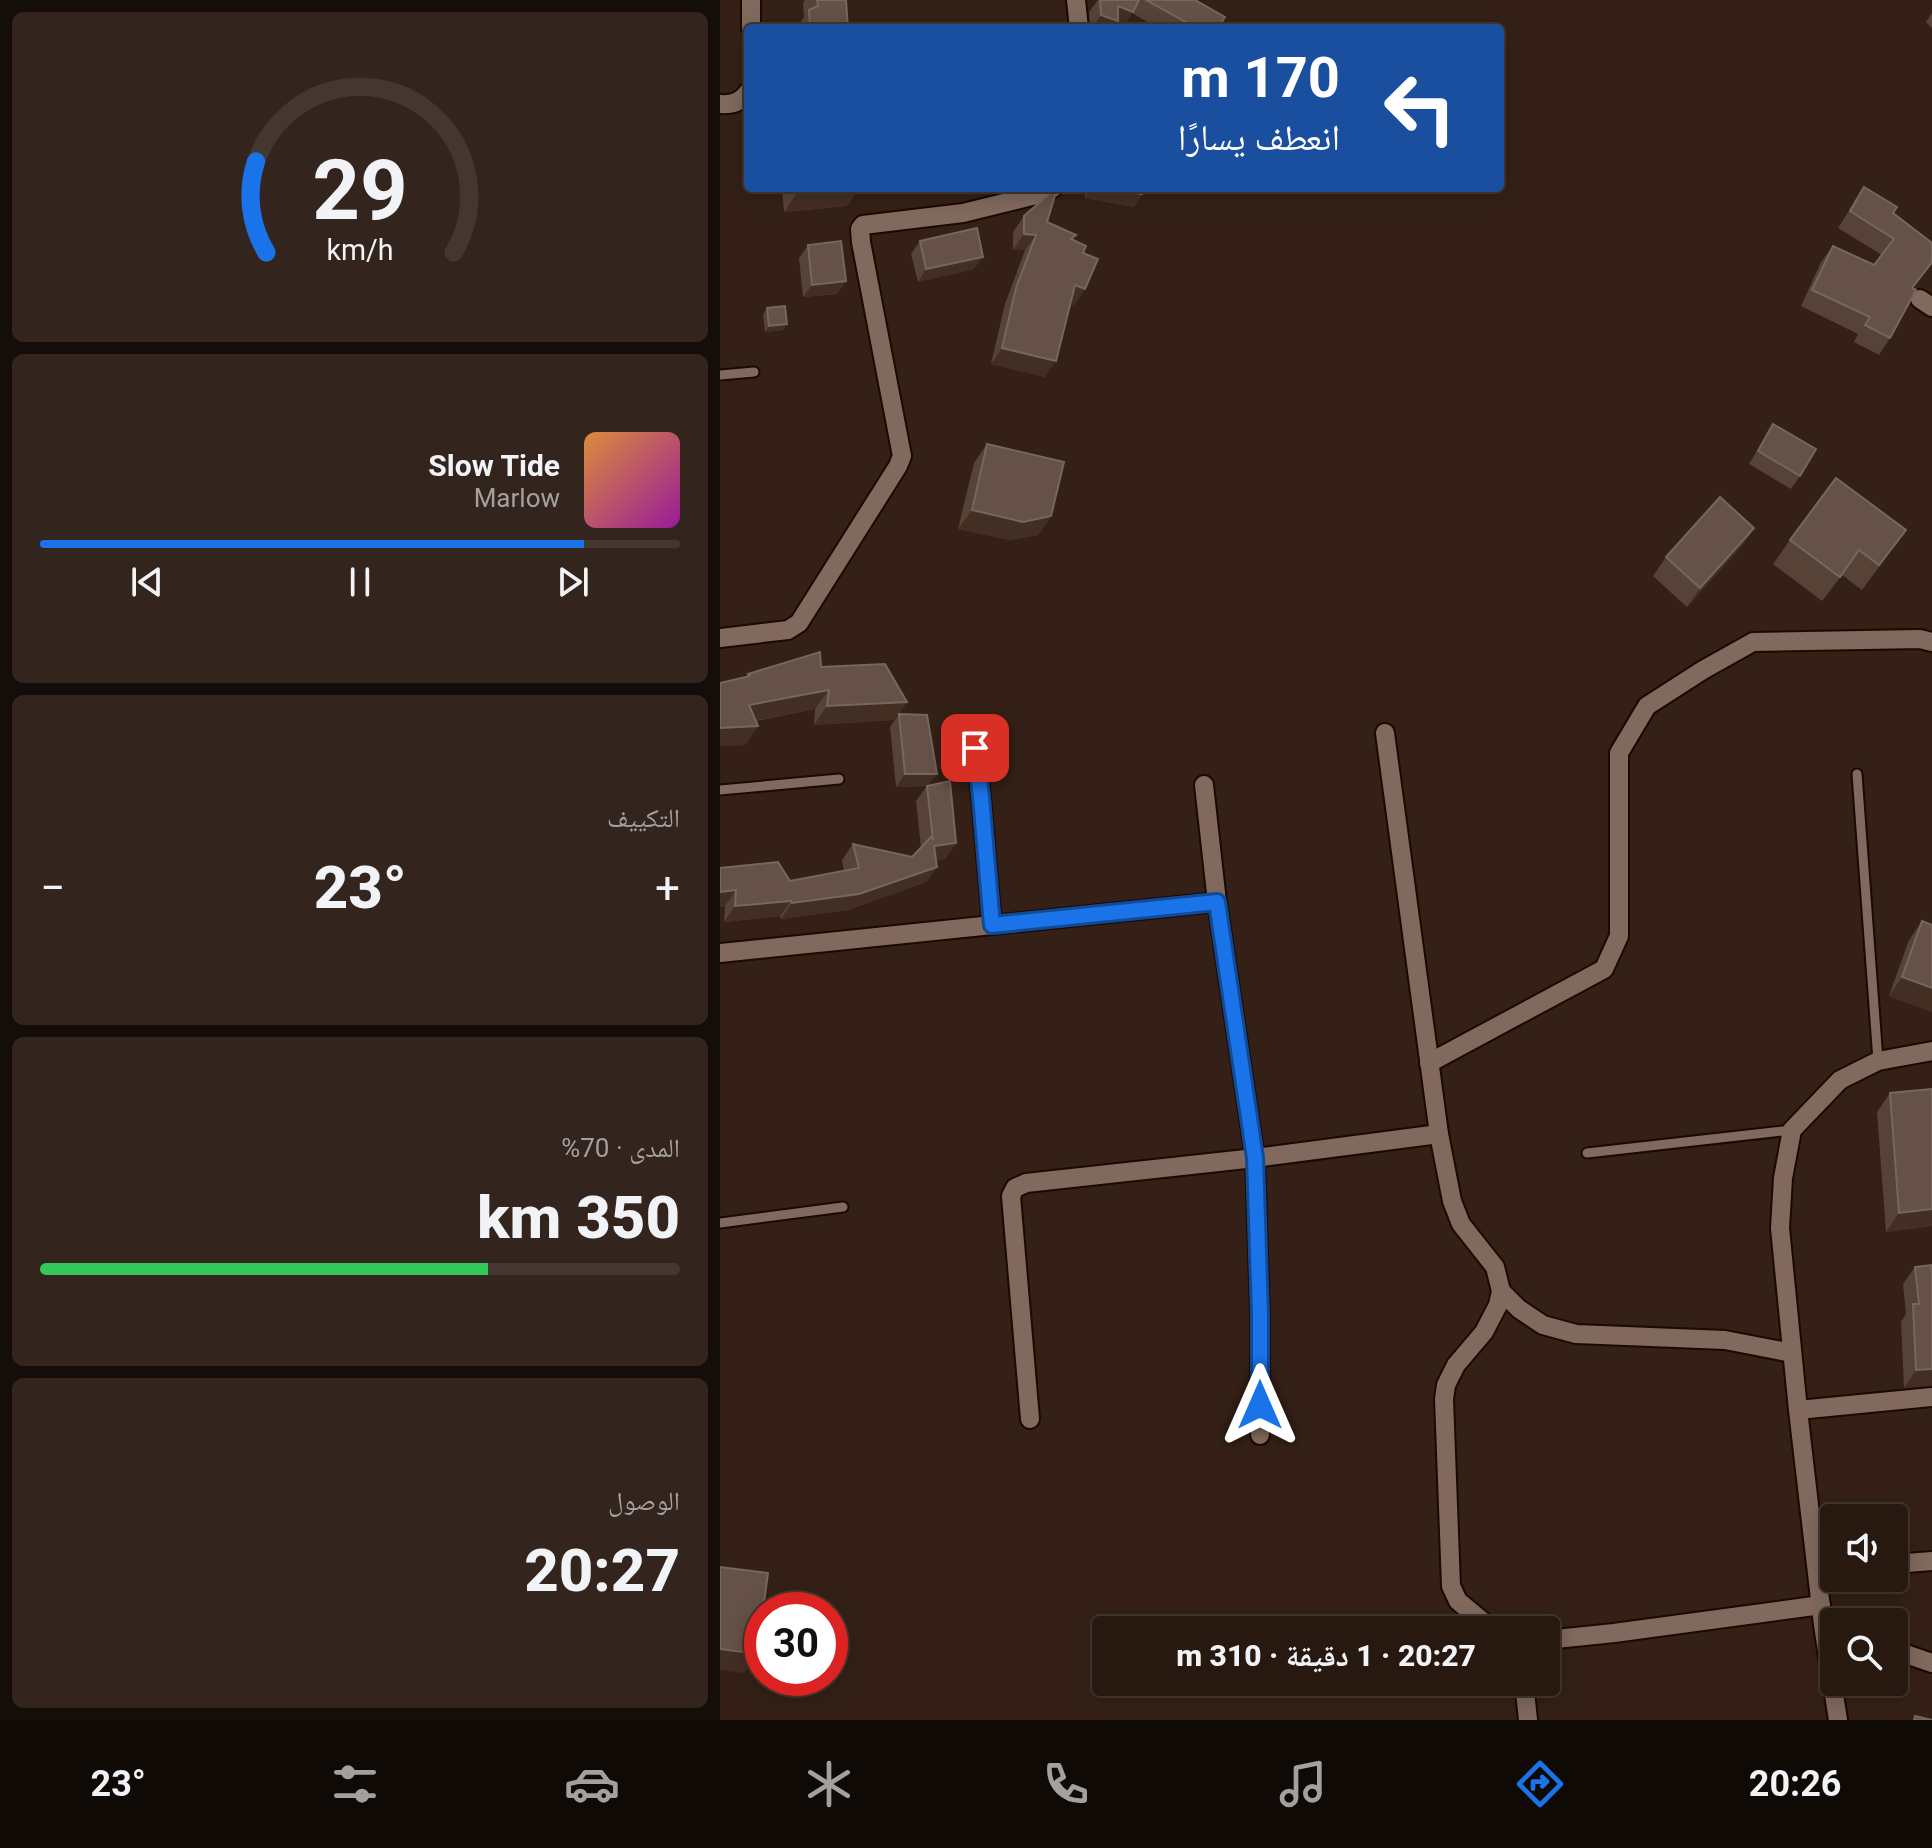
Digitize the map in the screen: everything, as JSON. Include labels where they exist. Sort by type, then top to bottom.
[{"type":"street","points":[[751,0],[751,24]]},
{"type":"street","points":[[1076,0],[1079,24]]},
{"type":"street","points":[[720,104],[730,105],[744,97]]},
{"type":"street","points":[[720,638],[788,630],[799,623],[902,456],[860,229],[863,225],[963,213],[1046,192]]},
{"type":"street","points":[[1429,1063],[1604,969],[1619,936],[1619,753],[1647,706],[1753,642],[1920,639],[1932,642]]},
{"type":"street","points":[[1385,733],[1439,1134],[1452,1201],[1461,1224],[1495,1267],[1501,1291],[1498,1305],[1484,1332],[1456,1365],[1446,1385],[1444,1399],[1451,1586],[1458,1601],[1476,1616]]},
{"type":"street","points":[[975,748],[992,925]]},
{"type":"street","points":[[1204,785],[1217,902],[1255,1158],[1260,1435]]},
{"type":"street","points":[[720,953],[1217,902]]},
{"type":"street","points":[[1820,1540],[1798,1410],[1780,1228],[1783,1178],[1792,1130],[1840,1080],[1878,1061],[1932,1051]]},
{"type":"street","points":[[1030,1419],[1011,1196],[1015,1188],[1026,1183],[1439,1134]]},
{"type":"street","points":[[1501,1291],[1519,1309],[1543,1325],[1576,1334],[1725,1340],[1792,1353]]},
{"type":"street","points":[[1798,1410],[1932,1397]]},
{"type":"street","points":[[1908,1563],[1932,1561]]},
{"type":"street","points":[[1822,1592],[1822,1608]]},
{"type":"street","points":[[1560,1639],[1821,1605]]},
{"type":"street","points":[[1908,1655],[1932,1663]]},
{"type":"street","points":[[1525,1696],[1528,1720]]},
{"type":"street","points":[[1836,1696],[1838,1720]]},
{"type":"lane","points":[[720,375],[754,372]]},
{"type":"lane","points":[[1857,774],[1878,1061]]},
{"type":"lane","points":[[720,790],[839,779]]},
{"type":"lane","points":[[1587,1153],[1792,1130]]},
{"type":"lane","points":[[720,1223],[843,1207]]},
{"type":"building","points":[[817,0],[846,0],[848,24],[810,24],[809,10],[818,6]]},
{"type":"building","points":[[1100,0],[1139,0],[1133,12],[1118,6],[1118,21],[1101,15]]},
{"type":"building","points":[[1146,0],[1195,0],[1225,17],[1221,24],[1189,24]]},
{"type":"building","points":[[1864,187],[1897,207],[1893,213],[1932,243],[1932,262],[1912,288],[1916,290],[1890,338],[1865,325],[1870,317],[1812,290],[1833,246],[1874,265],[1894,239],[1850,211]]},
{"type":"building","points":[[1052,192],[1056,192],[1047,222],[1076,235],[1071,239],[1086,246],[1083,253],[1098,259],[1085,289],[1075,285],[1056,361],[1002,348],[1016,288],[1036,235],[1024,234],[1024,216]]},
{"type":"building","points":[[977,228],[983,257],[926,269],[920,241]]},
{"type":"building","points":[[841,241],[846,281],[812,285],[808,245]]},
{"type":"building","points":[[785,306],[787,324],[769,326],[767,308]]},
{"type":"building","points":[[1773,424],[1816,449],[1800,476],[1758,451]]},
{"type":"building","points":[[987,444],[1064,462],[1051,516],[1023,522],[972,510]]},
{"type":"building","points":[[1836,478],[1906,530],[1879,565],[1859,550],[1840,577],[1790,540]]},
{"type":"building","points":[[1720,497],[1754,528],[1700,588],[1666,557]]},
{"type":"building","points":[[820,652],[821,667],[885,664],[907,702],[827,706],[829,690],[749,705],[758,726],[720,728],[720,683]]},
{"type":"building","points":[[899,714],[927,715],[937,774],[905,774]]},
{"type":"building","points":[[950,781],[956,843],[934,846],[937,867],[859,894],[792,903],[735,906],[736,890],[720,892],[720,868],[778,862],[790,881],[859,868],[853,844],[912,857],[932,836],[933,840],[927,786]]},
{"type":"building","points":[[1922,921],[1932,925],[1932,988],[1902,977]]},
{"type":"building","points":[[1932,1089],[1932,1209],[1899,1213],[1890,1093]]},
{"type":"building","points":[[1931,1265],[1932,1369],[1916,1370],[1913,1304],[1919,1304],[1915,1267]]},
{"type":"building","points":[[720,1567],[768,1573],[765,1592],[744,1592],[744,1652],[720,1649]]},
{"type":"route","points":[[975,748],[992,925],[1217,902],[1255,1158],[1260,1405]]}]
